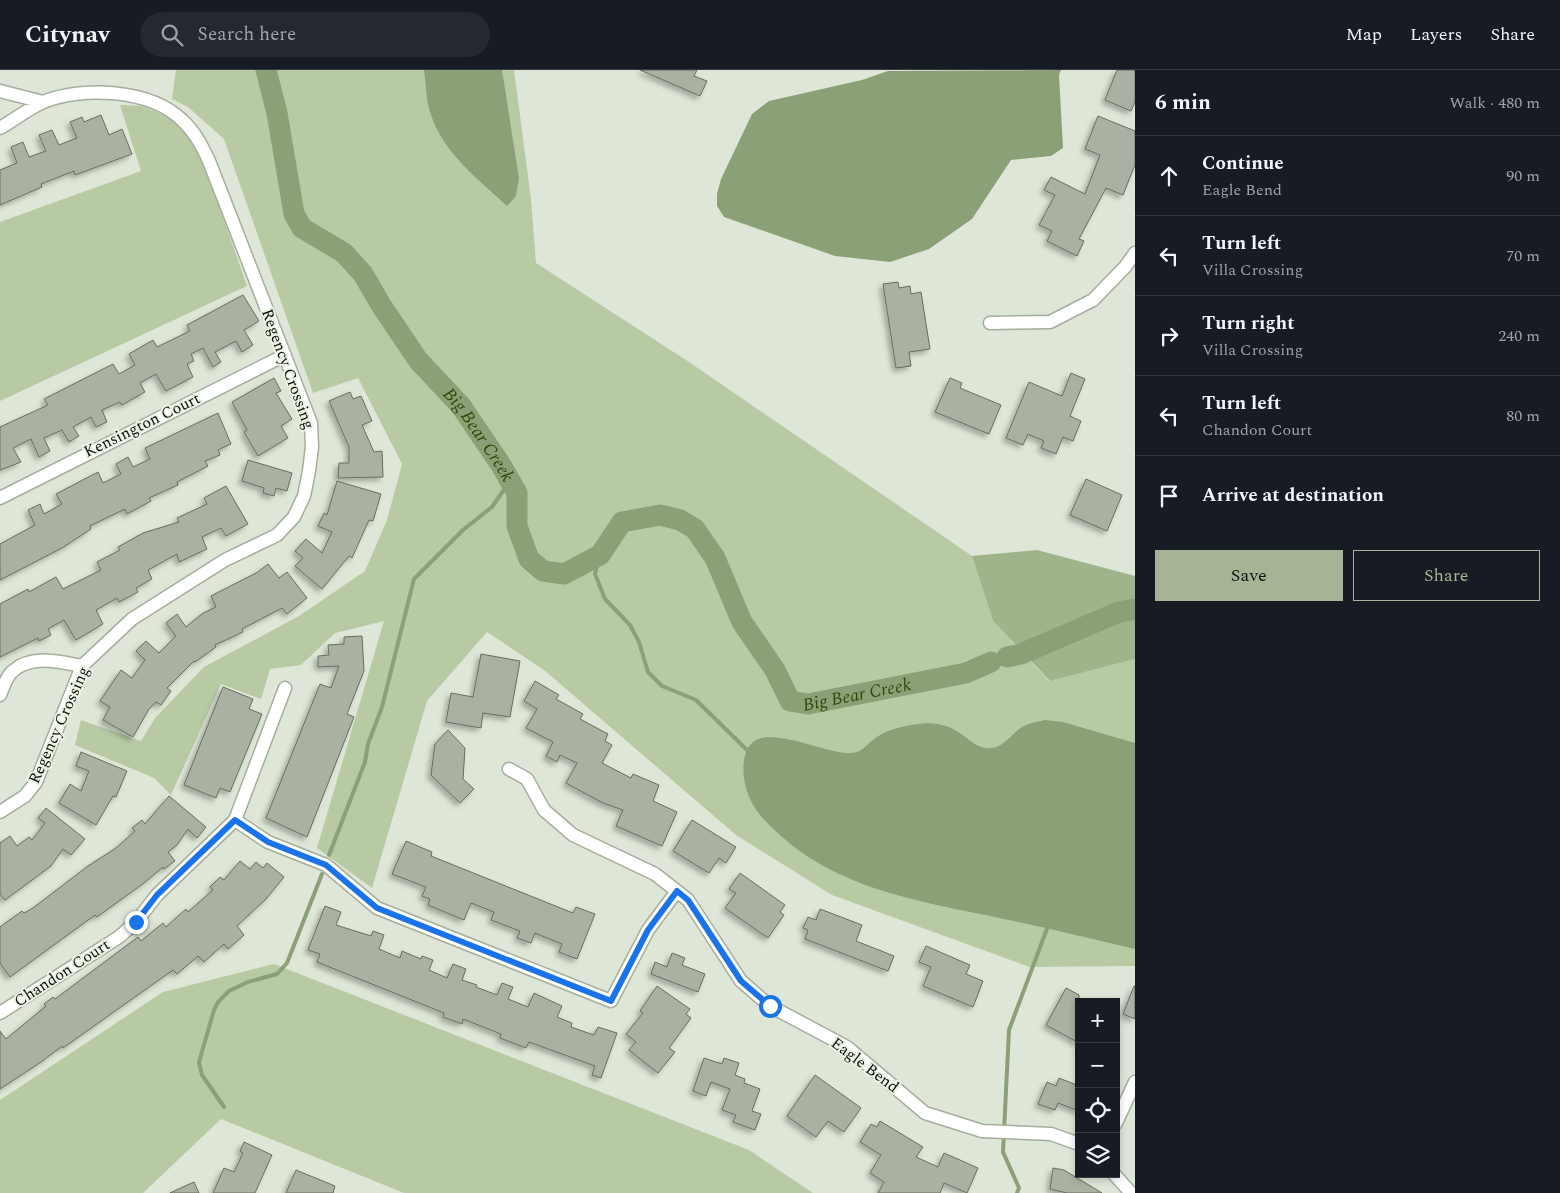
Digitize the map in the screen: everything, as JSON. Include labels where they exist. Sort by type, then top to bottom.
[{"type":"street","points":[[0,91],[43,102]]},
{"type":"street","name":"Regency Crossing","points":[[0,128],[43,102],[80,93],[98,92],[129,96],[156,103],[181,118],[197,136],[209,161],[311,423],[312,447],[304,496],[294,517],[277,534],[225,560],[132,619],[82,666],[36,782],[25,796],[0,812]]},
{"type":"street","points":[[990,323],[1050,322],[1092,300],[1125,267],[1135,253]]},
{"type":"street","name":"Kensington Court","points":[[0,498],[285,355]]},
{"type":"street","points":[[0,695],[12,671],[26,664],[44,660],[82,666]]},
{"type":"street","name":"Chandon Court","points":[[0,1013],[119,936],[136,922],[157,895],[235,820],[285,688]]},
{"type":"street","name":"Eagle Bend","points":[[508,769],[527,779],[544,810],[573,835],[655,874],[688,900],[741,981],[770,1006],[847,1047],[925,1113],[982,1131],[1026,1131],[1051,1134],[1075,1143]]},
{"type":"street","points":[[235,820],[268,842],[326,865],[377,908],[611,1001],[648,930],[677,891]]},
{"type":"street","points":[[1120,1114],[1135,1082]]},
{"type":"street","points":[[1118,1178],[1131,1193]]},
{"type":"shaded area","points":[[176,70],[514,70],[531,199],[536,263],[689,362],[972,556],[993,621],[1049,681],[1135,659],[1135,966],[1030,967],[832,895],[736,835],[544,670],[487,632],[427,701],[372,888],[317,848],[384,621],[335,633],[301,665],[270,669],[261,699],[221,684],[171,795],[154,778],[75,745],[81,720],[141,741],[155,718],[204,667],[299,616],[365,571],[387,520],[402,464],[358,378],[313,393],[224,139],[188,107],[172,99]]},
{"type":"shaded area","points":[[424,70],[502,70],[519,178],[516,196],[507,206],[462,164],[443,140],[430,112]]},
{"type":"shaded area","points":[[1061,70],[1059,75],[1063,148],[1051,156],[1011,160],[972,219],[929,249],[890,262],[835,256],[724,217],[717,206],[717,194],[721,179],[752,114],[769,101],[862,80],[888,71]]},
{"type":"shaded area","points":[[120,105],[142,106],[174,119],[200,151],[247,286],[0,401],[0,222],[141,171]]},
{"type":"shaded area","points":[[1037,550],[1135,576],[1135,659],[1050,681],[993,621],[972,556]]},
{"type":"shaded area","points":[[1045,720],[1063,722],[1135,743],[1135,949],[918,901],[860,883],[805,855],[781,836],[758,813],[750,800],[745,784],[743,766],[748,748],[756,740],[764,737],[787,739],[837,752],[852,753],[859,751],[878,736],[892,730],[933,723],[952,728],[979,746],[991,748],[1001,745],[1022,727]]},
{"type":"shaded area","points":[[274,964],[749,1150],[813,1193],[404,1193],[221,1119],[143,1193],[0,1193],[0,1100],[163,992]]},
{"type":"building","points":[[640,70],[697,70],[694,76],[707,81],[700,96]]},
{"type":"building","points":[[1117,70],[1135,70],[1135,102],[1131,111],[1105,100]]},
{"type":"building","points":[[101,115],[109,135],[122,129],[132,154],[75,175],[74,171],[41,184],[42,187],[0,205],[0,170],[17,163],[11,147],[23,142],[29,157],[46,151],[39,135],[52,130],[59,145],[77,138],[70,122],[82,117],[84,122]]},
{"type":"building","points":[[1098,116],[1135,131],[1135,165],[1123,195],[1106,188],[1079,239],[1084,241],[1077,256],[1047,241],[1052,231],[1039,225],[1055,195],[1044,190],[1051,177],[1085,194],[1100,155],[1085,149]]},
{"type":"building","points":[[898,282],[899,288],[910,286],[911,294],[921,292],[930,349],[909,352],[911,366],[896,368],[883,284]]},
{"type":"building","points":[[243,295],[259,321],[244,330],[253,345],[242,352],[236,341],[215,352],[221,362],[213,367],[203,348],[191,354],[194,361],[187,364],[193,377],[166,391],[156,374],[140,383],[145,392],[122,405],[120,402],[102,410],[107,422],[96,427],[91,417],[73,427],[79,436],[69,442],[62,430],[44,438],[50,451],[39,457],[31,439],[13,448],[21,462],[0,470],[0,427],[48,405],[44,399],[113,364],[119,374],[135,365],[129,354],[153,340],[157,347],[190,331],[187,325]]},
{"type":"building","points":[[1071,373],[1085,379],[1070,416],[1081,421],[1073,441],[1063,437],[1056,454],[1041,448],[1044,441],[1028,434],[1023,445],[1006,438],[1029,382],[1062,396]]},
{"type":"building","points":[[274,378],[281,391],[276,393],[292,419],[281,426],[288,438],[258,456],[244,432],[247,430],[232,402]]},
{"type":"building","points":[[950,378],[962,383],[960,388],[1001,405],[989,434],[935,412]]},
{"type":"building","points":[[350,392],[353,399],[361,396],[372,421],[362,425],[374,452],[382,451],[383,477],[338,478],[339,463],[349,463],[349,447],[329,401]]},
{"type":"building","points":[[218,413],[231,444],[218,450],[220,455],[205,461],[208,466],[177,482],[178,485],[149,498],[151,501],[127,514],[125,509],[90,526],[91,529],[62,548],[0,580],[0,544],[35,525],[28,510],[40,504],[44,514],[62,504],[56,494],[98,472],[103,483],[121,474],[116,464],[128,457],[133,467],[150,459],[145,448]]},
{"type":"building","points":[[248,460],[292,473],[287,491],[276,488],[274,496],[263,493],[264,488],[242,481]]},
{"type":"building","points":[[1086,479],[1122,495],[1107,531],[1070,515]]},
{"type":"building","points":[[337,481],[381,494],[373,521],[369,520],[352,558],[349,556],[322,589],[295,566],[303,558],[295,551],[306,539],[322,553],[332,532],[318,526],[324,513],[327,515]]},
{"type":"building","points":[[226,486],[248,524],[226,536],[221,528],[202,537],[207,549],[179,562],[177,554],[148,570],[152,579],[136,588],[138,592],[119,602],[117,598],[96,610],[103,624],[76,640],[64,620],[48,629],[51,635],[39,641],[38,638],[0,657],[0,604],[28,589],[29,592],[56,577],[63,589],[101,570],[97,562],[120,550],[118,547],[143,533],[179,522],[177,518],[207,504],[204,498]]},
{"type":"building","points":[[268,564],[279,578],[287,572],[307,598],[287,614],[282,608],[242,629],[243,632],[215,645],[216,647],[194,661],[167,688],[171,691],[161,705],[156,702],[149,709],[133,737],[103,720],[110,707],[100,701],[121,670],[132,678],[145,660],[136,651],[146,641],[159,653],[176,636],[166,623],[177,614],[186,627],[203,613],[216,607],[211,596],[258,572]]},
{"type":"building","points":[[362,636],[364,671],[347,714],[354,717],[307,837],[266,818],[320,684],[331,688],[339,666],[318,667],[318,656],[329,655],[328,645],[344,644],[344,637]]},
{"type":"building","points":[[481,654],[520,661],[510,717],[483,713],[481,728],[446,722],[451,693],[473,697]]},
{"type":"building","points":[[535,681],[559,695],[556,699],[583,714],[580,719],[608,734],[605,741],[612,745],[602,763],[631,778],[633,774],[659,785],[653,801],[677,812],[662,846],[616,826],[623,810],[603,803],[566,783],[577,763],[560,755],[557,762],[546,756],[553,742],[526,728],[537,709],[524,701]]},
{"type":"building","points":[[223,687],[253,699],[249,709],[262,714],[230,792],[220,788],[216,798],[184,785]]},
{"type":"building","points":[[448,730],[465,748],[463,779],[474,789],[460,803],[431,775],[435,744]]},
{"type":"building","points":[[81,752],[127,771],[116,797],[113,796],[96,825],[59,803],[70,784],[81,791],[89,771],[76,766]]},
{"type":"building","points":[[169,796],[206,827],[197,838],[188,829],[177,845],[168,852],[175,861],[164,869],[163,867],[97,917],[95,915],[10,977],[0,963],[0,927],[22,911],[24,913],[33,908],[88,866],[116,848],[135,831],[132,828],[142,820],[145,824]]},
{"type":"building","points":[[46,808],[85,839],[71,855],[63,849],[51,866],[5,900],[0,894],[0,843],[10,836],[17,846],[29,837],[32,840],[45,823],[38,818]]},
{"type":"building","points":[[692,820],[736,847],[726,863],[719,858],[709,873],[673,851]]},
{"type":"building","points":[[406,841],[432,852],[431,856],[573,913],[576,907],[595,914],[577,959],[559,952],[562,944],[535,933],[531,943],[517,938],[520,931],[491,920],[494,912],[471,903],[464,920],[428,905],[430,899],[422,896],[426,887],[392,874]]},
{"type":"building","points":[[240,861],[250,869],[256,862],[263,868],[267,863],[284,877],[266,899],[237,926],[244,935],[228,949],[224,944],[204,962],[198,956],[177,974],[173,970],[63,1048],[62,1046],[0,1089],[0,1031],[6,1039],[46,1006],[44,1004],[53,997],[55,999],[138,937],[141,941],[163,923],[166,927],[186,909],[188,912],[213,890],[210,887],[220,877],[224,880]]},
{"type":"building","points":[[740,873],[785,905],[780,912],[784,915],[768,938],[725,908],[736,893],[729,889]]},
{"type":"building","points":[[325,906],[341,912],[336,925],[371,936],[373,931],[384,935],[379,949],[400,958],[402,951],[421,959],[422,956],[433,960],[429,970],[447,978],[453,964],[466,969],[462,980],[477,985],[476,987],[497,995],[502,983],[513,987],[508,999],[528,1007],[534,993],[562,1006],[557,1017],[572,1023],[571,1027],[594,1035],[598,1027],[617,1033],[601,1078],[592,1075],[595,1066],[529,1042],[526,1048],[500,1038],[501,1034],[463,1019],[462,1024],[443,1017],[444,1013],[317,962],[320,954],[308,950]]},
{"type":"building","points":[[820,909],[862,925],[856,941],[894,956],[888,971],[805,939],[808,930],[803,928],[808,917],[816,920]]},
{"type":"building","points":[[926,946],[970,965],[966,974],[983,981],[973,1007],[923,986],[931,967],[919,962]]},
{"type":"building","points":[[672,953],[685,958],[682,965],[705,974],[698,992],[651,974],[655,962],[667,967]]},
{"type":"building","points":[[657,986],[690,1009],[686,1014],[691,1018],[669,1048],[675,1052],[658,1073],[629,1050],[636,1042],[626,1034],[643,1013],[640,1011]]},
{"type":"building","points":[[1135,986],[1135,1019],[1123,1014]]},
{"type":"building","points":[[1066,988],[1079,995],[1079,998],[1075,998],[1075,1041],[1046,1025]]},
{"type":"building","points":[[704,1058],[722,1064],[724,1058],[739,1063],[735,1075],[745,1079],[744,1083],[760,1089],[752,1111],[761,1114],[755,1130],[733,1122],[736,1115],[722,1110],[730,1089],[711,1082],[706,1096],[693,1091]]},
{"type":"building","points":[[815,1075],[861,1108],[844,1132],[828,1121],[816,1137],[787,1116]]},
{"type":"building","points":[[1059,1078],[1075,1084],[1075,1109],[1058,1103],[1055,1110],[1038,1104],[1047,1082],[1056,1086]]},
{"type":"building","points":[[880,1121],[923,1147],[916,1157],[938,1167],[944,1153],[978,1168],[967,1193],[944,1183],[940,1193],[878,1193],[884,1182],[870,1173],[881,1155],[860,1142],[871,1124],[877,1127]]},
{"type":"building","points":[[244,1142],[272,1155],[255,1193],[213,1193],[224,1168],[234,1172],[243,1153],[240,1151]]},
{"type":"building","points":[[1053,1168],[1064,1170],[1102,1193],[1067,1193],[1050,1189]]},
{"type":"building","points":[[296,1170],[335,1186],[333,1193],[286,1193]]},
{"type":"building","points":[[194,1182],[199,1193],[170,1193]]},
{"type":"waterway","name":"Big Bear Creek","points":[[266,70],[277,113],[294,214],[302,228],[344,253],[363,274],[381,305],[418,360],[461,406],[501,465],[517,493],[517,526],[529,559],[543,571],[564,574],[600,555],[622,522],[660,515],[680,520],[695,529],[715,558],[742,622],[775,670],[790,701],[808,704],[966,673],[991,662]]},
{"type":"waterway","points":[[329,855],[365,762],[368,744],[382,707],[414,579],[463,530],[492,507],[510,481]]},
{"type":"waterway","points":[[600,555],[595,574],[605,599],[630,625],[639,642],[648,672],[662,686],[696,700],[747,750],[752,751]]},
{"type":"waterway","name":"Big Bear Creek","points":[[1007,657],[1021,654],[1119,612],[1135,609]]},
{"type":"waterway","points":[[224,1107],[202,1075],[199,1062],[214,1010],[218,1002],[229,991],[248,982],[277,974],[287,963],[322,874]]},
{"type":"waterway","points":[[1017,1193],[1019,1188],[1003,1152],[1009,1030],[1048,926]]},
{"type":"route","points":[[136,922],[157,895],[235,820],[268,842],[326,865],[377,908],[611,1001],[648,930],[677,891],[688,900],[741,981],[770,1006]]}]
